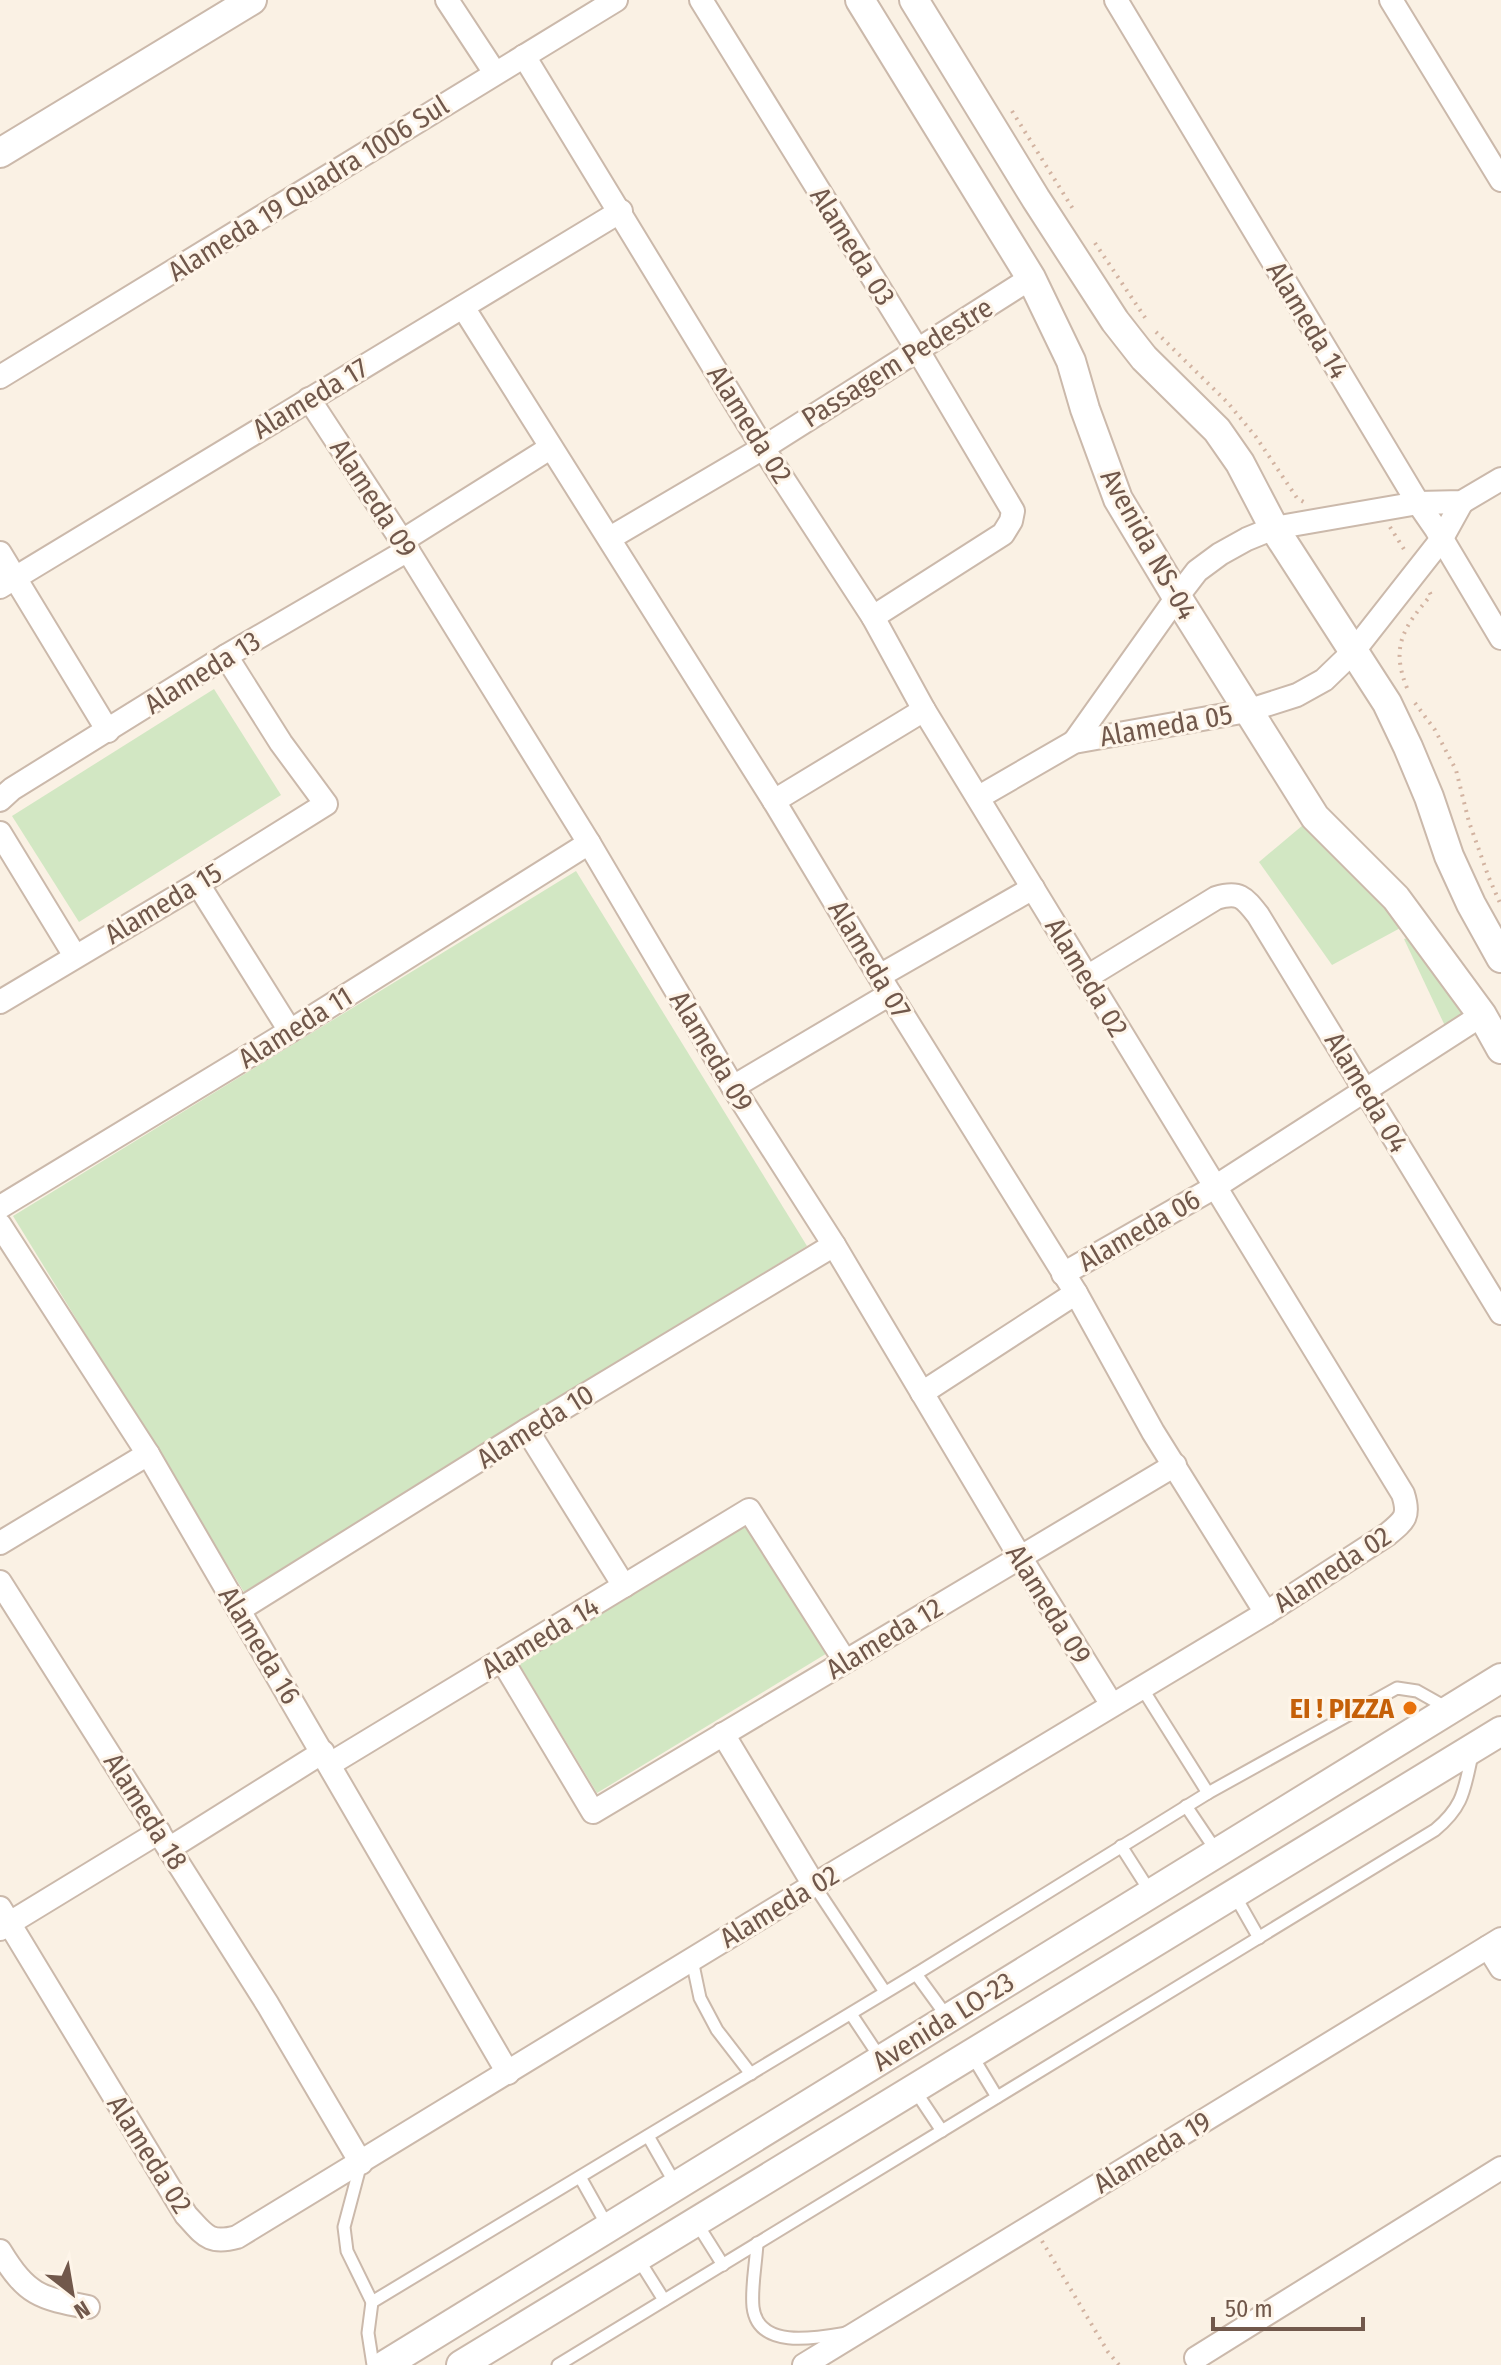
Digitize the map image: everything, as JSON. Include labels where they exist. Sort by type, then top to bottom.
[{"type":"street","points":[[0,153],[252,0]]},
{"type":"street","points":[[447,0],[495,73]]},
{"type":"street","name":"Alameda 19 Quadra 1006 Sul","points":[[0,377],[616,0]]},
{"type":"street","name":"Alameda 03","points":[[701,0],[917,349],[1013,511],[1003,534],[873,617]]},
{"type":"street","name":"Avenida NS-04","points":[[860,0],[1031,278],[1071,361],[1118,499],[1177,597],[1315,817],[1396,898],[1482,1015],[1501,1049]]},
{"type":"street","points":[[914,0],[1115,321],[1144,358],[1217,430],[1240,463],[1274,528],[1387,703],[1429,797],[1449,856],[1501,958]]},
{"type":"street","name":"Alameda 14","points":[[1116,0],[1501,638]]},
{"type":"street","points":[[1391,0],[1501,180]]},
{"type":"street","name":"Alameda 02","points":[[3,1920],[186,2215],[207,2237],[220,2242],[237,2237],[361,2163],[1266,1613],[1388,1534],[1402,1522],[1408,1509],[1395,1480],[924,710],[873,617],[763,448],[524,56]]},
{"type":"street","name":"Alameda 17","points":[[8,582],[621,211]]},
{"type":"street","name":"Passagem Pedestre","points":[[763,448],[1031,278]]},
{"type":"street","points":[[405,546],[550,448],[463,307]]},
{"type":"street","name":"Alameda 09","points":[[309,399],[405,546],[589,843],[733,1087],[834,1245],[1112,1705]]},
{"type":"street","name":"Alameda 07","points":[[550,448],[610,538],[774,801],[1070,1283],[1153,1432],[1178,1470]]},
{"type":"street","points":[[610,538],[763,448]]},
{"type":"street","name":"Alameda 05","points":[[1074,742],[1197,571],[1220,554],[1274,528],[1418,503],[1462,502],[1501,479]]},
{"type":"street","name":"Alameda 05","points":[[1074,742],[1247,711],[1297,695],[1324,680],[1353,652],[1441,540],[1462,502]]},
{"type":"street","name":"Alameda 13","points":[[0,800],[12,789],[405,546]]},
{"type":"street","points":[[0,553],[8,582],[108,731]]},
{"type":"street","name":"Alameda 15","points":[[0,1002],[326,804],[281,743],[226,656]]},
{"type":"street","points":[[774,801],[924,710]]},
{"type":"street","points":[[979,797],[1074,742]]},
{"type":"street","points":[[0,833],[75,956]]},
{"type":"street","name":"Alameda 11","points":[[0,1207],[290,1031],[589,843]]},
{"type":"street","points":[[198,884],[290,1031]]},
{"type":"street","points":[[733,1087],[1033,888]]},
{"type":"street","name":"Alameda 04","points":[[1087,977],[1216,898],[1230,894],[1240,896],[1249,903],[1501,1313]]},
{"type":"street","points":[[1215,1187],[1482,1015]]},
{"type":"street","name":"Alameda 06","points":[[1070,1283],[1215,1187]]},
{"type":"street","name":"Alameda 16","points":[[0,1225],[148,1454],[508,2073]]},
{"type":"street","name":"Alameda 10","points":[[239,1610],[527,1430],[834,1245]]},
{"type":"street","points":[[922,1393],[1070,1283]]},
{"type":"street","points":[[527,1430],[624,1586]]},
{"type":"street","points":[[0,1543],[148,1454]]},
{"type":"street","points":[[1178,1470],[1266,1613]]},
{"type":"street","name":"Alameda 12","points":[[502,1660],[593,1812],[1020,1557],[1178,1470]]},
{"type":"street","name":"Alameda 14","points":[[326,1758],[502,1660],[749,1510],[845,1661]]},
{"type":"street","name":"Alameda 18","points":[[0,1582],[164,1840],[361,2163]]},
{"type":"street","name":"Avenida LO-23","points":[[385,2365],[1501,1678]]},
{"type":"street","name":"Avenida LO-23","points":[[461,2365],[1501,1731]]},
{"type":"street","points":[[723,1734],[814,1885]]},
{"type":"street","points":[[3,1920],[326,1758]]},
{"type":"street","points":[[1494,1943],[1501,1968]]},
{"type":"street","name":"Alameda 19","points":[[804,2365],[1494,1943]]},
{"type":"street","points":[[1196,2358],[1501,2168]]},
{"type":"street","points":[[0,2251],[13,2272],[35,2293],[49,2300],[88,2307]]},
{"type":"lane","points":[[1142,1688],[1208,1793]]},
{"type":"lane","points":[[372,2302],[851,2014],[1186,1806],[1397,1688],[1417,1691],[1449,1710]]},
{"type":"lane","points":[[558,2365],[1435,1830],[1452,1815],[1462,1799],[1474,1747]]},
{"type":"lane","points":[[1186,1806],[1218,1852]]},
{"type":"lane","points":[[1121,1846],[1151,1894]]},
{"type":"lane","points":[[814,1885],[885,1992]]},
{"type":"lane","points":[[1234,1894],[1259,1938]]},
{"type":"lane","points":[[692,1960],[700,1998],[717,2030],[751,2074]]},
{"type":"lane","points":[[916,1974],[948,2019]]},
{"type":"lane","points":[[851,2014],[881,2060]]},
{"type":"lane","points":[[971,2054],[997,2097]]},
{"type":"lane","points":[[914,2089],[942,2131]]},
{"type":"lane","points":[[648,2136],[676,2186]]},
{"type":"lane","points":[[361,2163],[344,2227],[347,2251],[372,2302],[368,2333],[373,2365]]},
{"type":"lane","points":[[580,2177],[608,2228]]},
{"type":"lane","points":[[696,2222],[723,2265]]},
{"type":"lane","points":[[757,2243],[753,2309],[757,2321],[769,2333],[811,2338],[858,2332]]},
{"type":"lane","points":[[637,2257],[664,2300]]},
{"type":"path","points":[[1032,2225],[1108,2352],[1119,2365]]},
{"type":"green space","points":[[214,689],[281,795],[79,922],[12,816]]},
{"type":"green space","points":[[1309,820],[1404,926],[1332,965],[1259,862]]},
{"type":"green space","points":[[576,871],[807,1246],[244,1592],[13,1216]]},
{"type":"green space","points":[[1417,935],[1470,1010],[1446,1028],[1404,939]]},
{"type":"green space","points":[[751,1523],[829,1652],[597,1793],[519,1664]]},
{"type":"place","name":"EI ! PIZZA","points":[[1410,1708]]}]
